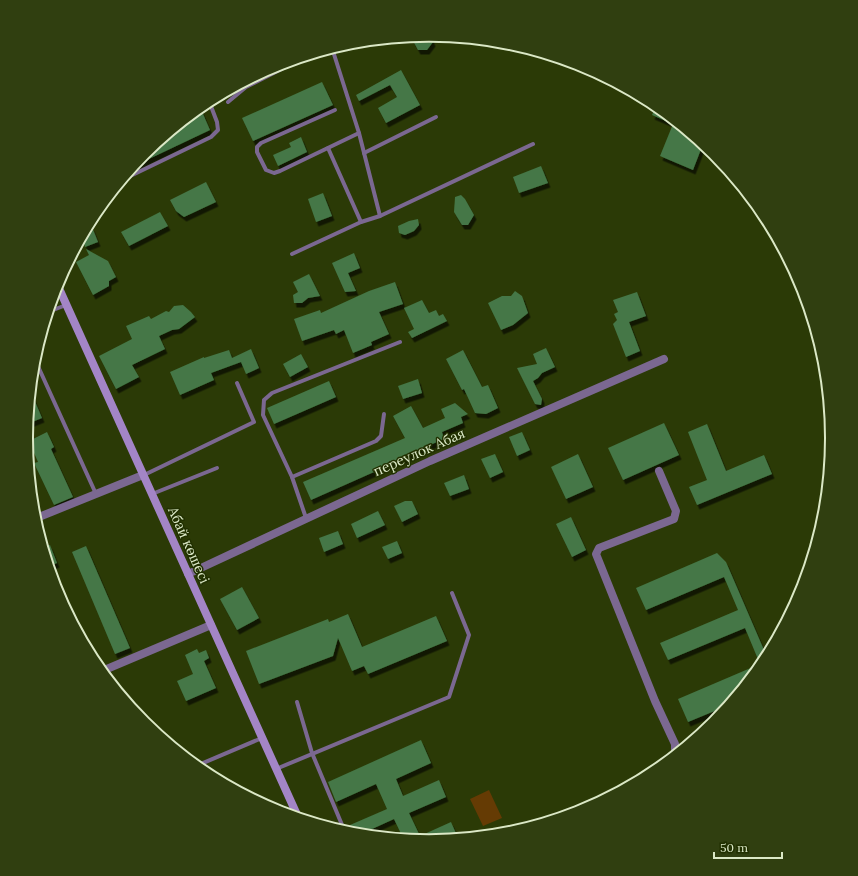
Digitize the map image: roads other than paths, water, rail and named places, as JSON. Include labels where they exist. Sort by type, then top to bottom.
[{"type":"main road","name":"Абай көшесі","points":[[61,293],[295,810]]},
{"type":"street","name":"переулок Абая","points":[[188,574],[430,461],[664,359]]},
{"type":"street","points":[[659,471],[676,510],[674,519],[599,548],[596,554],[655,701],[676,744],[676,747]]},
{"type":"street","points":[[41,515],[143,475]]},
{"type":"street","points":[[108,669],[211,625]]},
{"type":"lane","points":[[334,54],[359,133],[380,216]]},
{"type":"lane","points":[[228,102],[245,87]]},
{"type":"lane","points":[[133,175],[211,137],[218,130],[218,122],[212,107]]},
{"type":"lane","points":[[335,110],[261,143],[257,147],[257,152],[266,170],[274,173],[359,133]]},
{"type":"lane","points":[[364,153],[436,117]]},
{"type":"lane","points":[[292,254],[362,222],[380,216],[533,144]]},
{"type":"lane","points":[[328,148],[362,222]]},
{"type":"lane","points":[[55,309],[66,305]]},
{"type":"lane","points":[[306,518],[292,477],[264,415],[264,400],[272,394],[400,342]]},
{"type":"lane","points":[[39,369],[96,494]]},
{"type":"lane","points":[[143,475],[254,422],[237,383]]},
{"type":"lane","points":[[292,477],[376,441],[381,436],[384,414]]},
{"type":"lane","points":[[152,494],[217,468]]},
{"type":"lane","points":[[276,769],[449,697],[469,635],[452,593]]},
{"type":"lane","points":[[297,702],[312,753],[342,824]]},
{"type":"lane","points":[[203,763],[262,738]]}]
